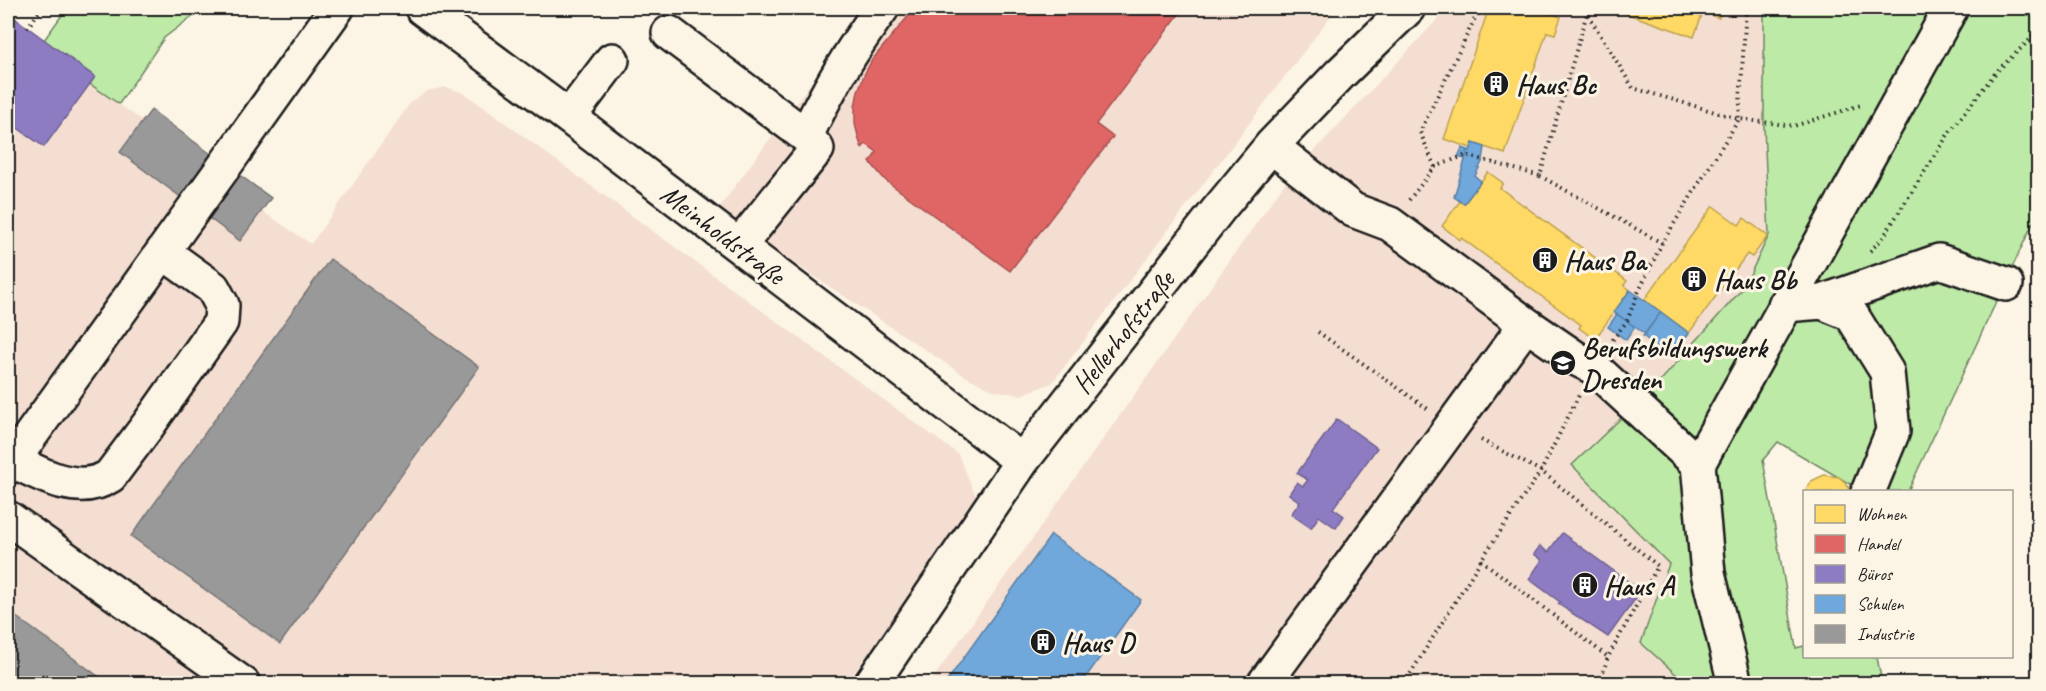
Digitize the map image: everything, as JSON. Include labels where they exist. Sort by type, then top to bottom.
[{"type":"street","points":[[163,252],[213,288],[222,305],[221,322],[149,424],[110,476],[102,482],[70,483],[49,479],[10,464],[337,8]]},
{"type":"street","name":"Meinholdstraße","points":[[422,8],[1022,460]]},
{"type":"street","points":[[806,136],[826,93],[859,39],[882,8]]},
{"type":"street","name":"Hellerhofstraße","points":[[871,684],[1022,460],[1271,146],[1378,19],[1408,8]]},
{"type":"street","points":[[1735,684],[1708,573],[1698,464],[1951,8]]},
{"type":"street","points":[[669,33],[806,136],[817,149],[739,246]]},
{"type":"street","points":[[569,117],[612,60]]},
{"type":"street","points":[[1271,146],[1353,210],[1390,224],[1526,324],[1577,359],[1593,367],[1698,464]]},
{"type":"street","points":[[1785,305],[1822,302],[1939,261],[2006,284]]},
{"type":"street","points":[[1822,302],[1851,314],[1887,372],[1893,430],[1869,490]]},
{"type":"street","points":[[1264,684],[1526,324]]},
{"type":"street","points":[[8,518],[243,684]]},
{"type":"path","points":[[27,28],[42,8]]},
{"type":"path","points":[[1435,168],[1420,132],[1480,8]]},
{"type":"path","points":[[1627,321],[1662,243],[1739,119],[1746,8]]},
{"type":"path","points":[[1540,176],[1587,13],[1633,88],[1739,119],[1794,126],[1904,91]]},
{"type":"path","points":[[1867,255],[1882,239],[1949,133],[1997,71],[2038,32]]},
{"type":"path","points":[[1390,224],[1435,168],[1466,155],[1540,176],[1662,243]]},
{"type":"path","points":[[1318,332],[1452,425],[1541,471],[1658,566],[1608,657],[1599,684]]},
{"type":"path","points":[[1404,684],[1481,560],[1541,471],[1593,367]]},
{"type":"path","points":[[1481,560],[1608,657]]},
{"type":"shaded area","points":[[866,8],[1337,8],[1052,383],[1021,395],[992,390],[965,376],[774,250],[719,208]]},
{"type":"shaded area","name":"Berufsbildungswerk Dresden","points":[[1448,8],[2038,8],[2038,212],[1908,490],[1860,490],[1778,442],[1763,460],[1796,648],[1803,646],[1803,658],[1877,658],[1882,683],[929,684],[1287,180]]},
{"type":"shaded area","points":[[8,13],[95,77],[90,84],[143,121],[151,110],[271,198],[262,211],[311,244],[411,102],[427,91],[446,87],[464,93],[958,454],[978,501],[847,683],[8,683]]},
{"type":"green space","points":[[67,8],[203,8],[164,38],[119,104],[90,84],[95,77],[44,40]]},
{"type":"green space","points":[[1764,8],[2038,8],[2038,212],[1908,490],[1860,490],[1778,442],[1763,460],[1796,648],[1803,646],[1803,658],[1877,658],[1882,683],[1686,683],[1641,643],[1669,564],[1572,465],[1663,378],[1744,287],[1769,235],[1764,127]]},
{"type":"building: Wohnen","name":"Haus Bc","points":[[1489,8],[1533,8],[1561,17],[1555,34],[1547,32],[1505,154],[1473,143],[1471,148],[1444,139]]},
{"type":"building: Wohnen","points":[[1533,8],[1551,8],[1549,13]]},
{"type":"building: Wohnen","points":[[1610,8],[1722,8],[1719,18],[1703,12],[1694,37]]},
{"type":"building: Wohnen","name":"Haus Ba","points":[[1488,172],[1503,183],[1500,188],[1627,281],[1624,285],[1630,290],[1595,339],[1579,328],[1581,325],[1442,226],[1460,201],[1464,204]]},
{"type":"building: Wohnen","name":"Haus Bb","points":[[1713,206],[1739,225],[1744,218],[1768,236],[1752,257],[1747,254],[1689,333],[1644,300]]},
{"type":"building: Wohnen","points":[[1824,475],[1839,477],[1849,490],[1806,490],[1811,481]]},
{"type":"building: Handel","points":[[915,8],[1172,8],[1180,13],[1096,124],[1113,137],[1010,271],[885,180],[870,162],[877,152],[866,144],[862,148],[859,140],[855,124],[855,107],[864,75],[872,60]]},
{"type":"building: Büros","points":[[8,13],[95,77],[44,147],[8,121]]},
{"type":"building: Büros","points":[[1337,419],[1377,448],[1333,508],[1344,516],[1336,528],[1319,516],[1311,528],[1291,514],[1300,502],[1289,494],[1297,482],[1303,486],[1308,480],[1297,473]]},
{"type":"building: Büros","name":"Haus A","points":[[1562,533],[1641,591],[1608,637],[1558,604],[1560,602],[1529,579],[1542,560],[1534,554],[1540,546],[1548,552]]},
{"type":"building: Schulen","points":[[1473,143],[1485,147],[1483,160],[1475,176],[1481,181],[1464,204],[1454,197],[1468,150],[1470,151]]},
{"type":"building: Schulen","points":[[1462,148],[1468,150],[1465,159],[1458,157]]},
{"type":"building: Schulen","points":[[1630,290],[1661,312],[1645,334],[1614,312]]},
{"type":"building: Schulen","points":[[1661,312],[1689,333],[1671,357],[1643,336]]},
{"type":"building: Schulen","points":[[1617,314],[1635,327],[1626,340],[1608,327]]},
{"type":"building: Schulen","name":"Haus D","points":[[1051,535],[1141,600],[1081,684],[945,684]]},
{"type":"building: Industrie","points":[[151,110],[271,198],[240,241],[120,152]]},
{"type":"building: Industrie","points":[[330,259],[479,367],[280,644],[131,536]]},
{"type":"building: Industrie","points":[[8,611],[109,684],[8,684]]},
{"type":"place","name":"Haus Bc","points":[[1496,84]]},
{"type":"place","name":"Haus Ba","points":[[1545,260]]},
{"type":"place","name":"Haus Bb","points":[[1694,279]]},
{"type":"place","name":"Berufsbildungswerk Dresden","points":[[1563,363]]},
{"type":"place","name":"Haus A","points":[[1585,585]]},
{"type":"place","name":"Haus D","points":[[1043,642]]}]
